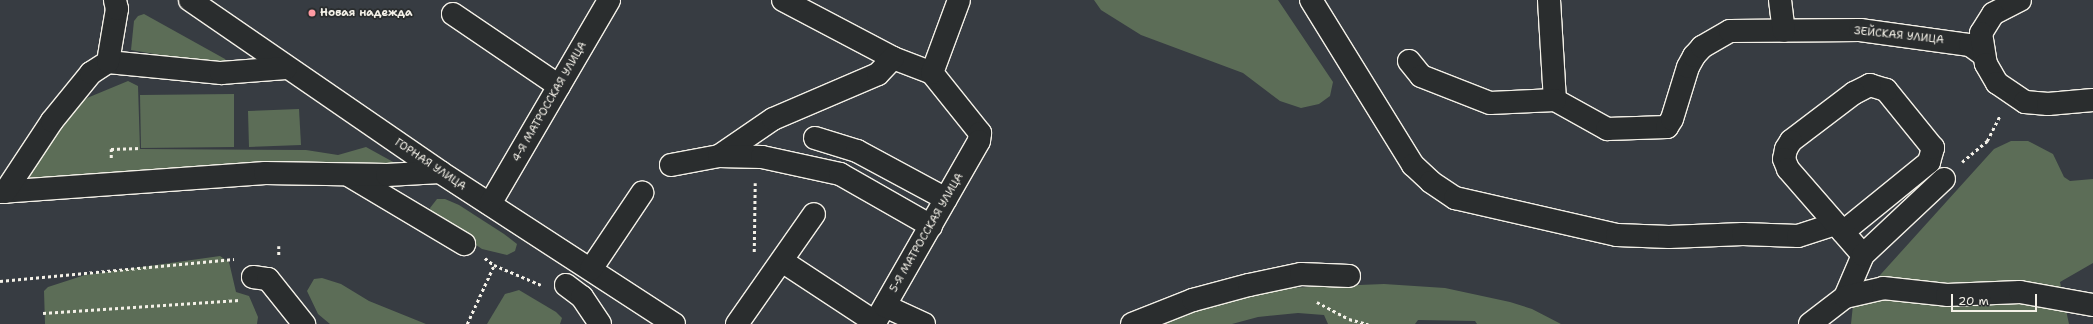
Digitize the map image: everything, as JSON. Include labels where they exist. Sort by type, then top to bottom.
[{"type":"street","name":"ГОРНАЯ УЛИЦА","points":[[190,0],[286,68],[440,172],[674,324]]},
{"type":"street","name":"4-Я МАТРОССКАЯ УЛИЦА","points":[[490,204],[609,0]]},
{"type":"street","points":[[783,0],[893,58],[932,73],[959,0]]},
{"type":"street","points":[[1311,0],[1413,165],[1432,182],[1455,198],[1617,234],[1670,237],[1743,234],[1798,236],[1839,228],[1928,162],[1933,148],[1886,90],[1870,85],[1854,93],[1791,141],[1786,149],[1784,159],[1788,169],[1839,228],[1863,255]]},
{"type":"street","points":[[1409,61],[1421,76],[1490,104],[1554,100],[1549,0]]},
{"type":"street","points":[[1780,0],[1784,30]]},
{"type":"street","points":[[2020,0],[1992,14],[1981,33],[1984,55],[1997,83],[2025,102],[2048,104],[2093,100]]},
{"type":"street","points":[[108,62],[116,5]]},
{"type":"street","points":[[453,14],[559,86]]},
{"type":"street","name":"ЗЕЙСКАЯ УЛИЦА","points":[[1554,100],[1607,129],[1667,127],[1672,119],[1688,67],[1702,48],[1730,32],[1860,30],[1929,38],[1970,45],[1984,55]]},
{"type":"street","points":[[718,156],[773,119],[878,74],[893,58]]},
{"type":"street","points":[[3,192],[52,120],[91,73],[108,62],[221,73],[286,68]]},
{"type":"street","name":"5-Я МАТРОССКАЯ УЛИЦА","points":[[878,317],[979,141],[978,127],[932,73]]},
{"type":"street","points":[[815,138],[857,151],[946,199]]},
{"type":"street","points":[[671,165],[718,156],[755,157],[840,174],[931,226]]},
{"type":"street","points":[[3,192],[264,173],[346,173],[387,176],[440,172]]},
{"type":"street","points":[[346,173],[472,250]]},
{"type":"street","points":[[1845,297],[1863,255],[1944,178]]},
{"type":"street","points":[[591,269],[642,193]]},
{"type":"street","points":[[737,324],[814,214]]},
{"type":"street","points":[[782,261],[878,317],[915,322]]},
{"type":"street","points":[[1132,324],[1193,300],[1301,274],[1349,276]]},
{"type":"street","points":[[253,277],[268,279],[304,324]]},
{"type":"street","points":[[566,285],[582,297],[600,324]]},
{"type":"street","points":[[1810,324],[1845,297],[1883,288],[1947,295],[2020,292],[2093,305]]},
{"type":"path","points":[[1944,178],[1987,141],[2012,94]]},
{"type":"path","points":[[111,149],[141,148]]},
{"type":"path","points":[[754,259],[755,157]]},
{"type":"path","points":[[472,250],[494,265],[534,284],[550,287],[566,285]]},
{"type":"path","points":[[271,256],[279,255]]},
{"type":"path","points":[[0,281],[239,259]]},
{"type":"path","points":[[467,324],[494,265]]},
{"type":"path","points":[[1301,274],[1305,290],[1319,304],[1349,319],[1368,324]]},
{"type":"path","points":[[43,313],[247,300]]},
{"type":"green space","points":[[1094,0],[1278,0],[1333,82],[1330,96],[1319,104],[1301,108],[1280,101],[1243,73],[1141,35],[1101,10]]},
{"type":"green space","points":[[144,14],[225,59],[227,62],[224,66],[131,50],[134,21],[138,16]]},
{"type":"green space","points":[[128,81],[138,86],[140,149],[306,150],[338,155],[366,147],[395,163],[394,167],[21,181],[57,124],[87,98]]},
{"type":"green space","points":[[234,94],[234,147],[141,148],[140,95]]},
{"type":"green space","points":[[299,109],[301,145],[249,147],[248,111]]},
{"type":"green space","points":[[2011,141],[2028,141],[2053,154],[2064,177],[2070,181],[2093,179],[2093,263],[2060,282],[2069,324],[1851,324],[1853,305],[1994,149]]},
{"type":"green space","points":[[437,199],[445,199],[459,205],[504,234],[517,244],[515,251],[507,255],[482,249],[432,215],[430,208]]},
{"type":"green space","points":[[220,256],[229,262],[236,292],[249,296],[258,317],[257,324],[45,324],[44,291],[48,287],[85,275]]},
{"type":"green space","points":[[322,278],[341,284],[369,301],[426,324],[330,324],[318,314],[307,291],[314,279]]},
{"type":"green space","points":[[1384,284],[1445,288],[1510,302],[1532,309],[1561,324],[1477,324],[1475,321],[1418,320],[1415,324],[1328,324],[1324,315],[1298,313],[1258,317],[1232,324],[1163,324],[1203,307],[1285,288]]},
{"type":"green space","points":[[519,290],[556,312],[562,318],[560,324],[487,324],[505,294]]},
{"type":"place","name":"Новая надежда","points":[[312,13]]}]
